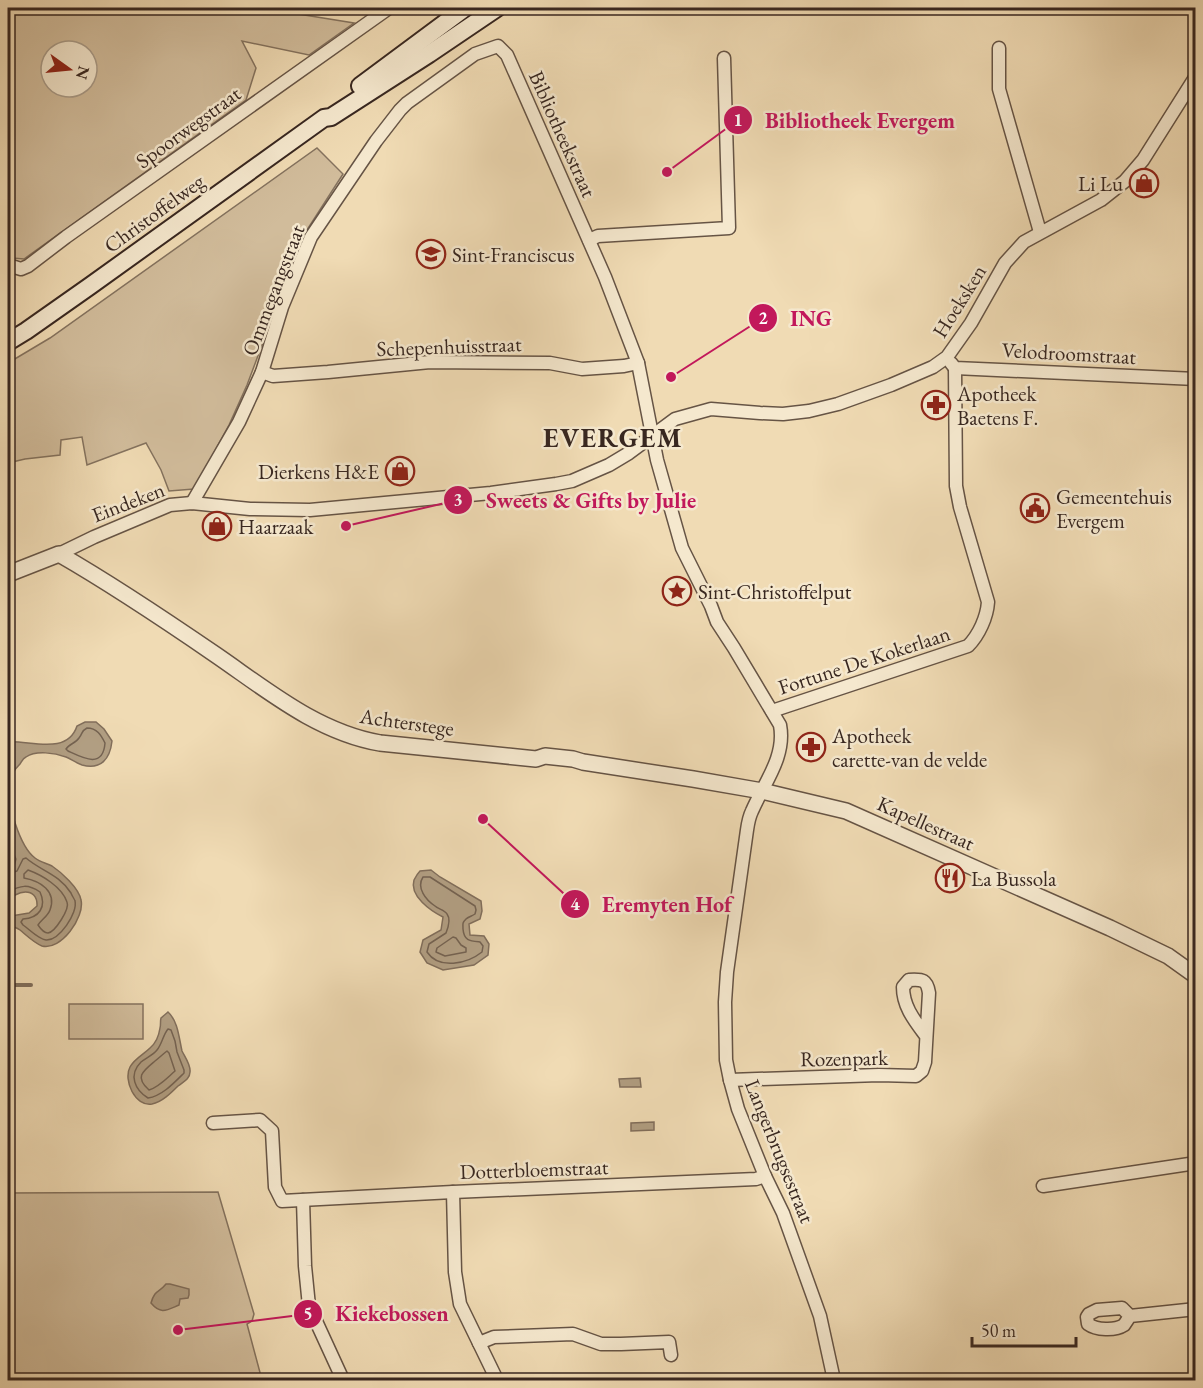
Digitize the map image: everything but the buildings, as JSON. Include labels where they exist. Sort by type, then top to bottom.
[{"type":"main road","name":"Christoffelweg","points":[[324,118],[327,111],[465,8]]},
{"type":"main road","name":"Christoffelweg","points":[[8,342],[324,118],[332,117],[497,8]]},
{"type":"street","name":"Spoorwegstraat","points":[[8,265],[21,269],[28,267],[66,237],[389,8]]},
{"type":"street","name":"Bibliotheekstraat","points":[[498,46],[507,55],[589,240],[638,363],[657,460],[682,548],[717,622],[772,711]]},
{"type":"street","name":"Ommegangstraat","points":[[192,503],[239,423],[262,372],[282,307],[311,237],[376,141],[400,110],[475,54],[498,46]]},
{"type":"street","points":[[999,48],[999,89],[1040,232]]},
{"type":"street","points":[[589,240],[598,236],[729,228],[724,58]]},
{"type":"street","name":"Hoeksken","points":[[653,436],[675,419],[711,409],[783,414],[838,404],[933,367],[947,357],[971,323],[1005,263],[1024,242],[1101,200],[1125,181],[1143,160],[1196,76]]},
{"type":"street","points":[[947,357],[955,368]]},
{"type":"street","name":"Schepenhuisstraat","points":[[262,372],[273,376],[430,362],[550,363],[582,369],[638,363]]},
{"type":"street","name":"Velodroomstraat","points":[[955,368],[1196,379]]},
{"type":"street","name":"Fortune De Kokerlaan","points":[[772,711],[968,646],[974,640],[987,612],[988,602],[956,486],[955,368]]},
{"type":"street","name":"Eindeken","points":[[8,574],[170,505],[192,503],[310,510],[491,493],[556,484],[572,481],[609,465],[653,436]]},
{"type":"street","name":"Achterstege","points":[[59,554],[99,577],[286,704],[346,735],[380,743],[536,759],[545,756],[573,759],[762,791]]},
{"type":"street","name":"Langerbrugsestraat","points":[[772,711],[780,725],[782,737],[774,769],[751,813],[747,830],[724,1002],[726,1060],[738,1109],[765,1176],[783,1213],[820,1316],[834,1380]]},
{"type":"street","name":"Kapellestraat","points":[[762,791],[846,812],[872,823],[1110,928],[1168,956],[1196,976]]},
{"type":"street","name":"Rozenpark","points":[[730,1080],[916,1076],[922,1071],[925,1062],[926,1036]]},
{"type":"street","name":"Dotterbloemstraat","points":[[213,1123],[260,1120],[272,1131],[275,1187],[282,1201],[756,1179],[765,1176]]},
{"type":"street","points":[[1043,1186],[1196,1163]]},
{"type":"street","points":[[453,1192],[455,1272],[460,1304],[497,1380]]},
{"type":"street","points":[[303,1200],[309,1306],[343,1380]]},
{"type":"street","points":[[1130,1316],[1196,1309]]},
{"type":"street","points":[[479,1343],[494,1337],[573,1334],[601,1344],[669,1342],[671,1355]]},
{"type":"shaded area","points":[[8,8],[261,8],[354,23],[309,55],[242,41],[256,68],[246,100],[24,259],[12,258],[8,253]]},
{"type":"shaded area","points":[[317,148],[343,174],[303,236],[247,385],[229,425],[194,489],[169,491],[161,470],[146,443],[87,465],[82,437],[61,440],[60,455],[8,463],[8,363],[50,338]]},
{"type":"shaded area","points":[[69,1004],[143,1004],[143,1039],[69,1039]]},
{"type":"shaded area","points":[[218,1192],[254,1314],[252,1321],[247,1324],[262,1380],[8,1380],[8,1193]]},
{"type":"water","points":[[85,722],[96,722],[112,741],[107,758],[103,762],[89,766],[57,754],[35,753],[23,759],[9,783],[15,824],[29,852],[65,876],[80,895],[79,915],[70,931],[57,943],[42,946],[8,924],[8,914],[11,916],[29,913],[37,906],[34,895],[26,892],[16,895],[8,902],[8,868],[14,866],[16,859],[8,841],[8,742],[56,744],[65,741],[77,726]]},
{"type":"water","points":[[431,870],[481,901],[480,919],[469,924],[470,935],[484,936],[489,944],[488,955],[474,965],[443,970],[427,963],[420,952],[423,940],[441,930],[443,917],[427,907],[418,897],[413,886],[420,871]]},
{"type":"water","points":[[168,1012],[176,1025],[182,1051],[190,1067],[190,1074],[163,1099],[156,1103],[146,1104],[132,1092],[128,1072],[134,1061],[154,1044],[159,1033],[161,1018]]},
{"type":"water","points":[[640,1078],[641,1087],[620,1087],[619,1079]]},
{"type":"water","points":[[654,1122],[654,1130],[631,1131],[631,1123]]},
{"type":"water","points":[[166,1284],[189,1289],[189,1295],[188,1298],[180,1299],[179,1305],[168,1310],[161,1310],[151,1303],[156,1293]]},
{"type":"waterway","points":[[8,985],[31,985]]},
{"type":"place","name":"Bibliotheek Evergem","points":[[667,172]]},
{"type":"place","name":"Li Lu","points":[[1144,183]]},
{"type":"place","name":"Sint-Franciscus","points":[[431,254]]},
{"type":"place","name":"ING","points":[[671,377]]},
{"type":"place","name":"Apotheek Baetens F.","points":[[936,405]]},
{"type":"place","name":"Dierkens H&E","points":[[400,471]]},
{"type":"place","name":"Gemeentehuis Evergem","points":[[1035,508]]},
{"type":"place","name":"Haarzaak","points":[[217,526]]},
{"type":"place","name":"Sweets & Gifts by Julie","points":[[346,526]]},
{"type":"place","name":"Sint-Christoffelput","points":[[677,591]]},
{"type":"place","name":"Apotheek carette-van de velde","points":[[811,747]]},
{"type":"place","name":"Eremyten Hof","points":[[483,819]]},
{"type":"place","name":"La Bussola","points":[[950,878]]},
{"type":"place","name":"Kiekebossen","points":[[178,1330]]},
{"type":"district","name":"EVERGEM","points":[[613,437]]}]
